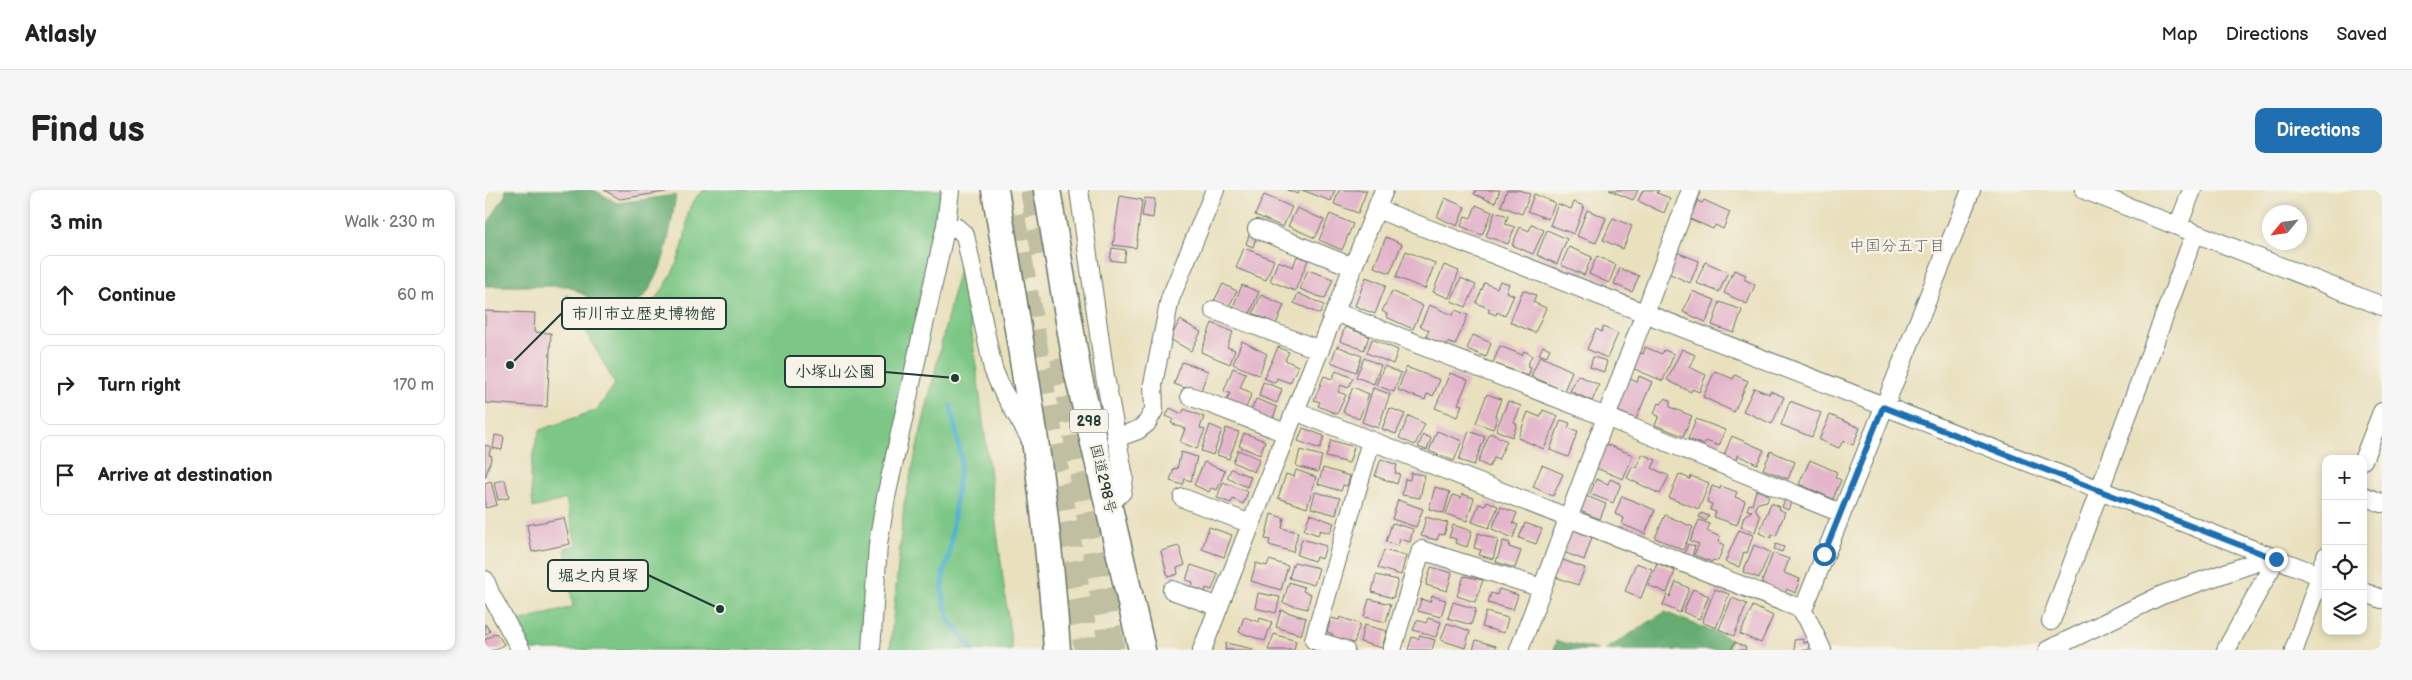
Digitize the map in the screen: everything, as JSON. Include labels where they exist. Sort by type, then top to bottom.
[{"type":"highway","points":[[995,190],[1039,453],[1050,547],[1057,650]]},
{"type":"highway","name":"国道298号","points":[[1047,190],[1078,374],[1142,650]]},
{"type":"street","points":[[871,650],[879,544],[886,497],[946,225],[950,190]]},
{"type":"street","points":[[1079,190],[1087,262],[1124,477],[1122,492],[1109,504]]},
{"type":"street","points":[[1116,438],[1138,430],[1147,422],[1154,410],[1153,384],[1170,299],[1215,190]]},
{"type":"street","points":[[1202,650],[1286,433],[1384,190]]},
{"type":"street","points":[[1519,650],[1691,190]]},
{"type":"street","points":[[1803,610],[1971,190]]},
{"type":"street","points":[[2085,190],[2111,195],[2178,226],[2382,306]]},
{"type":"street","points":[[2178,226],[2192,190]]},
{"type":"street","points":[[1377,209],[2321,576],[2294,650]]},
{"type":"street","points":[[946,225],[957,228],[965,235],[993,369],[1001,388],[1039,453]]},
{"type":"street","points":[[1257,229],[1353,267]]},
{"type":"street","points":[[2051,621],[2195,232]]},
{"type":"street","points":[[1214,310],[1320,350]]},
{"type":"street","points":[[1335,312],[1606,416],[1841,513]]},
{"type":"street","points":[[1190,396],[1286,433]]},
{"type":"street","points":[[1295,411],[1803,610],[1822,650]]},
{"type":"street","points":[[2365,455],[2382,412]]},
{"type":"street","points":[[1345,650],[1314,640],[1371,441]]},
{"type":"street","points":[[2367,497],[2382,503]]},
{"type":"street","points":[[1183,498],[1251,524]]},
{"type":"street","points":[[1392,650],[1421,550],[1542,588]]},
{"type":"street","points":[[2048,650],[2162,594],[2273,558]]},
{"type":"street","points":[[2226,650],[2273,558]]},
{"type":"street","points":[[485,580],[494,601],[521,650]]},
{"type":"street","points":[[1172,590],[1219,607]]},
{"type":"street","points":[[2367,593],[2382,599]]},
{"type":"green space","points":[[505,190],[594,190],[617,203],[676,195],[666,247],[661,266],[653,283],[643,297],[630,307],[614,313],[569,286],[485,286],[485,228],[506,194]]},
{"type":"green space","points":[[705,190],[942,190],[863,650],[530,650],[514,623],[573,607],[565,548],[576,545],[566,499],[533,508],[531,468],[536,441],[540,430],[597,410],[615,384],[566,295],[612,322],[620,323],[632,318],[643,310],[653,302],[668,281],[683,245],[690,208],[698,195]]},
{"type":"green space","points":[[962,255],[1012,650],[890,650],[904,504]]},
{"type":"green space","points":[[1665,612],[1731,639],[1727,650],[1605,650]]},
{"type":"green space","points":[[1556,641],[1598,650],[1554,650]]},
{"type":"building","points":[[604,190],[671,190],[671,191],[620,199]]},
{"type":"building","points":[[1287,190],[1300,190],[1298,194]]},
{"type":"building","points":[[1302,190],[1335,190],[1331,201]]},
{"type":"building","points":[[1339,190],[1367,190],[1358,213],[1334,204]]},
{"type":"building","points":[[1476,190],[1500,190],[1495,203],[1474,194]]},
{"type":"building","points":[[1507,190],[1519,190],[1530,194],[1522,214],[1501,206]]},
{"type":"building","points":[[1609,190],[1638,190],[1633,200]]},
{"type":"building","points":[[1643,190],[1659,190],[1657,193],[1670,198],[1664,213],[1638,201]]},
{"type":"building","points":[[1534,194],[1555,203],[1548,219],[1528,211]]},
{"type":"building","points":[[1264,195],[1292,207],[1283,227],[1255,215]]},
{"type":"building","points":[[1120,196],[1142,200],[1136,248],[1113,245]]},
{"type":"building","points":[[1145,198],[1155,199],[1153,218],[1142,216]]},
{"type":"building","points":[[1445,198],[1465,207],[1457,226],[1437,217]]},
{"type":"building","points":[[1696,200],[1702,203],[1704,200],[1730,212],[1723,229],[1715,225],[1713,229],[1688,218]]},
{"type":"building","points":[[1574,202],[1584,206],[1574,234],[1550,225],[1558,204],[1571,209]]},
{"type":"building","points":[[1476,205],[1492,212],[1482,235],[1461,226],[1465,216],[1471,218]]},
{"type":"building","points":[[1297,208],[1324,220],[1315,238],[1288,226]]},
{"type":"building","points":[[1587,210],[1606,218],[1596,243],[1577,236]]},
{"type":"building","points":[[1495,212],[1508,216],[1505,224],[1515,227],[1508,244],[1486,236]]},
{"type":"building","points":[[1330,214],[1353,224],[1342,250],[1319,240]]},
{"type":"building","points":[[1613,218],[1632,226],[1623,249],[1603,240]]},
{"type":"building","points":[[1532,224],[1544,230],[1533,254],[1512,245],[1520,227],[1529,231]]},
{"type":"building","points":[[1547,230],[1567,239],[1557,264],[1537,255]]},
{"type":"building","points":[[1249,235],[1256,238],[1253,247],[1246,244]]},
{"type":"building","points":[[1386,237],[1402,244],[1390,273],[1374,267]]},
{"type":"building","points":[[1569,247],[1592,257],[1584,275],[1561,265]]},
{"type":"building","points":[[1112,248],[1126,250],[1124,262],[1110,260]]},
{"type":"building","points":[[1244,248],[1274,260],[1266,280],[1236,268]]},
{"type":"building","points":[[1406,251],[1435,263],[1425,289],[1396,277]]},
{"type":"building","points":[[1674,251],[1699,261],[1690,283],[1666,272]]},
{"type":"building","points":[[1297,256],[1308,260],[1295,291],[1270,281],[1278,261],[1293,267]]},
{"type":"building","points":[[1597,256],[1616,265],[1609,283],[1589,274]]},
{"type":"building","points":[[1705,262],[1728,272],[1719,292],[1696,283]]},
{"type":"building","points":[[1444,265],[1459,271],[1449,298],[1433,292]]},
{"type":"building","points":[[1620,268],[1639,276],[1632,292],[1614,284]]},
{"type":"building","points":[[1308,270],[1333,279],[1325,299],[1300,289]]},
{"type":"building","points":[[1734,270],[1746,275],[1744,279],[1755,285],[1747,304],[1724,293]]},
{"type":"building","points":[[1366,277],[1386,285],[1375,314],[1355,306]]},
{"type":"building","points":[[1461,278],[1476,285],[1466,307],[1451,301]]},
{"type":"building","points":[[1500,281],[1509,284],[1506,292],[1514,295],[1505,316],[1497,312],[1496,315],[1488,312],[1490,309],[1476,303],[1485,283],[1497,288]]},
{"type":"building","points":[[1223,284],[1237,291],[1228,308],[1214,301]]},
{"type":"building","points":[[1242,285],[1259,292],[1249,316],[1232,309]]},
{"type":"building","points":[[1523,290],[1536,295],[1533,302],[1546,308],[1535,333],[1510,322]]},
{"type":"building","points":[[1392,291],[1423,306],[1413,329],[1386,317],[1387,314],[1382,311]]},
{"type":"building","points":[[1692,291],[1715,300],[1706,322],[1683,312]]},
{"type":"building","points":[[1298,293],[1324,305],[1320,314],[1294,303]]},
{"type":"building","points":[[1261,295],[1284,305],[1276,324],[1253,313]]},
{"type":"building","points":[[1720,302],[1742,310],[1734,333],[1712,325]]},
{"type":"building","points":[[1429,305],[1453,315],[1455,310],[1468,315],[1455,345],[1447,342],[1446,345],[1426,337],[1429,330],[1420,326]]},
{"type":"building","points":[[485,311],[535,313],[534,332],[551,333],[547,407],[485,403]]},
{"type":"building","points":[[1180,320],[1201,332],[1191,351],[1170,339]]},
{"type":"building","points":[[1212,323],[1233,332],[1227,347],[1235,350],[1230,364],[1201,352]]},
{"type":"building","points":[[1345,327],[1369,336],[1364,350],[1340,341]]},
{"type":"building","points":[[1603,327],[1618,334],[1607,358],[1587,349],[1596,329],[1602,332]]},
{"type":"building","points":[[1473,335],[1491,343],[1486,357],[1467,349]]},
{"type":"building","points":[[1372,339],[1398,350],[1393,364],[1367,353]]},
{"type":"building","points":[[1242,341],[1267,354],[1259,375],[1233,364]]},
{"type":"building","points":[[1337,346],[1362,356],[1356,372],[1331,362]]},
{"type":"building","points":[[1500,346],[1522,355],[1524,351],[1532,355],[1527,367],[1531,368],[1528,376],[1493,363]]},
{"type":"building","points":[[1543,346],[1550,349],[1546,357],[1539,354]]},
{"type":"building","points":[[1278,347],[1289,352],[1285,360],[1298,366],[1290,383],[1277,378],[1275,383],[1264,378]]},
{"type":"building","points":[[1645,347],[1662,354],[1664,350],[1674,354],[1663,381],[1632,368],[1638,352],[1643,354]]},
{"type":"building","points":[[1682,349],[1695,355],[1689,367],[1706,375],[1699,392],[1692,389],[1691,392],[1667,380]]},
{"type":"building","points":[[1540,356],[1572,371],[1564,391],[1531,376]]},
{"type":"building","points":[[1593,357],[1607,361],[1604,372],[1590,367]]},
{"type":"building","points":[[1364,358],[1381,365],[1374,384],[1356,377]]},
{"type":"building","points":[[1182,362],[1208,371],[1200,393],[1174,384]]},
{"type":"building","points":[[1384,366],[1401,373],[1394,392],[1376,385]]},
{"type":"building","points":[[1406,367],[1440,380],[1433,396],[1427,394],[1425,400],[1398,390]]},
{"type":"building","points":[[1233,368],[1246,373],[1240,388],[1252,393],[1246,408],[1227,400],[1230,393],[1224,391]]},
{"type":"building","points":[[1336,371],[1353,378],[1348,388],[1341,385],[1338,392],[1346,395],[1337,414],[1318,406],[1320,402],[1314,400],[1324,376],[1332,379]]},
{"type":"building","points":[[1715,371],[1733,379],[1735,375],[1748,381],[1734,412],[1703,397]]},
{"type":"building","points":[[1450,373],[1468,380],[1458,404],[1462,405],[1457,417],[1435,408]]},
{"type":"building","points":[[1578,375],[1599,385],[1592,401],[1570,391]]},
{"type":"building","points":[[1639,376],[1652,382],[1636,419],[1615,410],[1628,378],[1637,382]]},
{"type":"building","points":[[1263,382],[1282,389],[1277,403],[1259,396]]},
{"type":"building","points":[[1353,387],[1369,394],[1359,419],[1343,412]]},
{"type":"building","points":[[1373,388],[1390,394],[1378,428],[1362,422]]},
{"type":"building","points":[[1754,388],[1769,394],[1770,391],[1784,397],[1772,424],[1743,411]]},
{"type":"building","points":[[1487,394],[1501,399],[1495,416],[1498,417],[1493,429],[1476,423]]},
{"type":"building","points":[[1666,398],[1670,401],[1670,407],[1692,416],[1683,436],[1655,425],[1659,416],[1654,414],[1658,403],[1661,404]]},
{"type":"building","points":[[1256,399],[1277,407],[1272,421],[1250,413]]},
{"type":"building","points":[[1508,401],[1521,406],[1514,422],[1517,424],[1512,437],[1496,430]]},
{"type":"building","points":[[1790,401],[1821,413],[1812,437],[1781,425]]},
{"type":"building","points":[[1170,408],[1182,414],[1184,409],[1204,417],[1200,428],[1205,430],[1197,449],[1180,442],[1185,429],[1171,423],[1173,419],[1166,416]]},
{"type":"building","points":[[1390,408],[1405,414],[1396,434],[1382,429]]},
{"type":"building","points":[[1543,410],[1558,416],[1544,449],[1518,438],[1528,412],[1540,417]]},
{"type":"building","points":[[1830,415],[1860,428],[1853,445],[1843,441],[1839,448],[1819,440]]},
{"type":"building","points":[[1409,416],[1425,424],[1415,445],[1399,438]]},
{"type":"building","points":[[1696,419],[1725,430],[1719,446],[1706,441],[1704,445],[1688,439]]},
{"type":"building","points":[[1561,420],[1570,423],[1568,428],[1578,431],[1568,457],[1550,450]]},
{"type":"building","points":[[1210,425],[1222,430],[1213,455],[1201,451]]},
{"type":"building","points":[[1226,428],[1239,432],[1229,459],[1217,455]]},
{"type":"building","points":[[1303,428],[1324,436],[1320,449],[1298,441]]},
{"type":"building","points":[[1437,431],[1462,441],[1454,461],[1429,451]]},
{"type":"building","points":[[1469,431],[1485,437],[1474,465],[1459,460]]},
{"type":"building","points":[[1244,433],[1265,441],[1260,455],[1239,446]]},
{"type":"building","points":[[1490,433],[1507,441],[1498,460],[1494,458],[1489,467],[1478,462]]},
{"type":"building","points":[[495,435],[504,437],[502,450],[493,448]]},
{"type":"building","points":[[1423,435],[1431,438],[1427,450],[1418,447]]},
{"type":"building","points":[[1732,436],[1764,450],[1757,464],[1737,455],[1736,460],[1724,455]]},
{"type":"building","points":[[1331,440],[1354,447],[1349,463],[1326,457]]},
{"type":"building","points":[[1601,442],[1633,455],[1623,479],[1591,466]]},
{"type":"building","points":[[485,445],[491,447],[489,455],[492,456],[485,478]]},
{"type":"building","points":[[1238,450],[1260,459],[1254,472],[1233,462]]},
{"type":"building","points":[[1300,450],[1322,456],[1318,472],[1296,466]]},
{"type":"building","points":[[1771,451],[1795,462],[1788,479],[1763,469]]},
{"type":"building","points":[[1181,452],[1197,457],[1191,481],[1185,479],[1183,485],[1170,481],[1174,468],[1177,469]]},
{"type":"building","points":[[1642,454],[1656,460],[1652,468],[1669,476],[1660,494],[1627,478],[1633,466],[1636,468]]},
{"type":"building","points":[[1381,459],[1397,465],[1395,473],[1400,474],[1397,484],[1375,476]]},
{"type":"building","points":[[1810,460],[1837,472],[1835,477],[1841,480],[1833,499],[1799,484]]},
{"type":"building","points":[[1204,462],[1225,471],[1217,490],[1211,488],[1209,492],[1194,485]]},
{"type":"building","points":[[1542,465],[1563,474],[1553,496],[1533,487]]},
{"type":"building","points":[[1323,468],[1350,476],[1347,486],[1343,485],[1341,491],[1318,484]]},
{"type":"building","points":[[1231,469],[1251,477],[1247,487],[1227,478]]},
{"type":"building","points":[[1296,470],[1316,477],[1307,508],[1278,498],[1286,474],[1294,477]]},
{"type":"building","points":[[1411,473],[1425,475],[1420,498],[1402,495],[1405,479],[1410,480]]},
{"type":"building","points":[[1679,474],[1690,479],[1691,476],[1709,483],[1699,509],[1669,498]]},
{"type":"building","points":[[1596,479],[1608,484],[1610,479],[1621,484],[1613,503],[1590,494]]},
{"type":"building","points":[[505,480],[509,498],[498,500],[494,482]]},
{"type":"building","points":[[491,481],[497,505],[485,508],[485,483]]},
{"type":"building","points":[[1223,482],[1248,492],[1243,504],[1233,499],[1231,503],[1217,498]]},
{"type":"building","points":[[1712,486],[1720,489],[1721,486],[1737,492],[1735,497],[1745,501],[1737,525],[1714,517],[1716,512],[1710,510],[1712,504],[1707,502]]},
{"type":"building","points":[[1435,487],[1450,492],[1444,513],[1429,509]]},
{"type":"building","points":[[1756,490],[1769,495],[1767,501],[1758,503],[1755,508],[1760,517],[1755,532],[1741,527],[1744,516],[1752,511],[1747,510],[1749,504],[1752,505]]},
{"type":"building","points":[[1315,492],[1340,498],[1336,515],[1311,508]]},
{"type":"building","points":[[1462,494],[1474,498],[1467,521],[1446,514],[1453,495],[1461,498]]},
{"type":"building","points":[[1581,494],[1606,504],[1600,519],[1575,509]]},
{"type":"building","points":[[1787,495],[1793,498],[1788,510],[1782,507]]},
{"type":"building","points":[[1622,496],[1655,510],[1645,534],[1622,524],[1624,518],[1615,514]]},
{"type":"building","points":[[1398,500],[1423,509],[1416,527],[1392,519]]},
{"type":"building","points":[[1487,501],[1498,506],[1489,528],[1472,522],[1479,504],[1485,506]]},
{"type":"building","points":[[1771,503],[1779,506],[1778,509],[1785,512],[1776,536],[1772,534],[1771,538],[1759,533]]},
{"type":"building","points":[[1501,507],[1517,513],[1513,523],[1518,525],[1513,538],[1492,529]]},
{"type":"building","points":[[1701,513],[1709,516],[1706,521],[1699,517]]},
{"type":"building","points":[[1271,514],[1284,518],[1282,528],[1298,532],[1293,552],[1269,545],[1270,540],[1265,539]]},
{"type":"building","points":[[1310,514],[1334,523],[1330,533],[1320,530],[1318,535],[1304,530]]},
{"type":"building","points":[[1665,515],[1693,527],[1683,550],[1655,538]]},
{"type":"building","points":[[1426,517],[1448,523],[1444,535],[1439,534],[1437,540],[1421,536]]},
{"type":"building","points":[[564,518],[570,544],[532,552],[527,525]]},
{"type":"building","points":[[1699,520],[1710,524],[1707,531],[1720,537],[1718,542],[1724,545],[1718,561],[1713,560],[1712,562],[1694,555],[1699,544],[1690,541]]},
{"type":"building","points":[[1392,523],[1413,529],[1410,542],[1400,539],[1398,546],[1386,542]]},
{"type":"building","points":[[1525,523],[1542,529],[1536,544],[1519,538]]},
{"type":"building","points":[[1453,525],[1472,531],[1467,547],[1455,543],[1456,539],[1449,537]]},
{"type":"building","points":[[1209,527],[1232,535],[1224,557],[1202,549]]},
{"type":"building","points":[[1567,527],[1592,537],[1584,560],[1558,550]]},
{"type":"building","points":[[1739,530],[1753,535],[1747,553],[1744,552],[1739,567],[1725,562]]},
{"type":"building","points":[[1478,533],[1498,540],[1493,559],[1479,555],[1481,550],[1474,548]]},
{"type":"building","points":[[1302,539],[1326,546],[1322,559],[1316,557],[1314,561],[1297,555]]},
{"type":"building","points":[[1503,541],[1510,543],[1509,547],[1521,551],[1515,568],[1496,562]]},
{"type":"building","points":[[1688,544],[1695,546],[1692,557],[1684,554]]},
{"type":"building","points":[[1776,544],[1784,547],[1782,552],[1774,549]]},
{"type":"building","points":[[1754,545],[1770,552],[1759,578],[1743,572]]},
{"type":"building","points":[[1179,546],[1185,565],[1177,568],[1178,574],[1168,577],[1161,551]]},
{"type":"building","points":[[1384,550],[1406,556],[1401,575],[1378,568]]},
{"type":"building","points":[[1773,553],[1789,559],[1784,573],[1800,579],[1795,593],[1787,589],[1785,593],[1761,584]]},
{"type":"building","points":[[1557,558],[1585,568],[1578,585],[1550,575]]},
{"type":"building","points":[[1269,560],[1288,566],[1281,590],[1251,581],[1256,563],[1267,566]]},
{"type":"building","points":[[1294,562],[1319,568],[1314,585],[1289,578]]},
{"type":"building","points":[[1636,563],[1652,569],[1641,598],[1625,591]]},
{"type":"building","points":[[1657,563],[1675,571],[1667,593],[1648,585]]},
{"type":"building","points":[[1191,565],[1218,574],[1212,590],[1206,588],[1205,592],[1192,587],[1193,582],[1186,580]]},
{"type":"building","points":[[1431,567],[1452,573],[1447,591],[1426,585]]},
{"type":"building","points":[[1376,575],[1398,580],[1393,598],[1372,592]]},
{"type":"building","points":[[1464,576],[1483,580],[1475,602],[1457,596]]},
{"type":"building","points":[[1289,582],[1304,587],[1303,591],[1311,594],[1307,609],[1283,603]]},
{"type":"building","points":[[1676,582],[1689,588],[1680,613],[1663,605],[1667,595],[1670,597]]},
{"type":"building","points":[[1499,589],[1518,595],[1513,610],[1488,603],[1491,593],[1497,595]]},
{"type":"building","points":[[1693,589],[1709,596],[1699,619],[1683,612]]},
{"type":"building","points":[[1715,589],[1729,594],[1716,628],[1702,622]]},
{"type":"building","points":[[1258,593],[1280,597],[1276,613],[1255,608]]},
{"type":"building","points":[[1432,596],[1446,600],[1441,617],[1418,611],[1421,599],[1430,602]]},
{"type":"building","points":[[1732,598],[1747,604],[1734,636],[1719,629]]},
{"type":"building","points":[[1369,599],[1391,604],[1386,622],[1364,617]]},
{"type":"building","points":[[1453,602],[1476,609],[1471,625],[1448,618]]},
{"type":"building","points":[[1753,606],[1773,616],[1761,643],[1740,634]]},
{"type":"building","points":[[1281,610],[1306,618],[1301,635],[1276,627]]},
{"type":"building","points":[[1486,612],[1508,618],[1504,633],[1482,627]]},
{"type":"building","points":[[1244,617],[1259,622],[1260,618],[1272,622],[1265,641],[1239,632]]},
{"type":"building","points":[[1340,617],[1360,624],[1354,643],[1332,637],[1333,634],[1327,632],[1331,618],[1339,620]]},
{"type":"building","points":[[1428,618],[1441,622],[1436,637],[1413,630],[1417,620],[1426,623]]},
{"type":"building","points":[[1447,623],[1470,631],[1465,648],[1441,640]]},
{"type":"building","points":[[485,624],[490,631],[485,635]]},
{"type":"building","points":[[1364,625],[1387,631],[1382,648],[1360,642]]},
{"type":"building","points":[[496,633],[504,644],[496,650],[485,650],[485,640]]},
{"type":"building","points":[[1274,634],[1296,641],[1294,650],[1268,650]]},
{"type":"building","points":[[1420,635],[1435,640],[1432,650],[1408,650],[1412,637],[1418,639]]},
{"type":"building","points":[[1803,639],[1803,643],[1809,642],[1809,650],[1795,650],[1794,640]]},
{"type":"building","points":[[1476,640],[1496,646],[1495,650],[1473,650]]},
{"type":"building","points":[[1735,642],[1746,647],[1745,650],[1731,650]]},
{"type":"building","points":[[1226,643],[1253,649],[1253,650],[1225,650]]},
{"type":"waterway","points":[[951,406],[961,458],[949,556],[944,572],[942,590],[948,618],[972,650]]},
{"type":"tunnel","points":[[1033,190],[1046,263]]},
{"type":"tunnel","points":[[1012,215],[1087,650]]},
{"type":"tunnel","points":[[1063,358],[1112,650]]},
{"type":"place","name":"市川市立歴史博物館","points":[[510,365]]},
{"type":"place","name":"小塚山公園","points":[[955,378]]},
{"type":"place","name":"堀之内貝塚","points":[[720,609]]},
{"type":"district","name":"中国分五丁目","points":[[1897,246]]},
{"type":"route","points":[[1824,554],[1883,407],[2276,559]]}]
